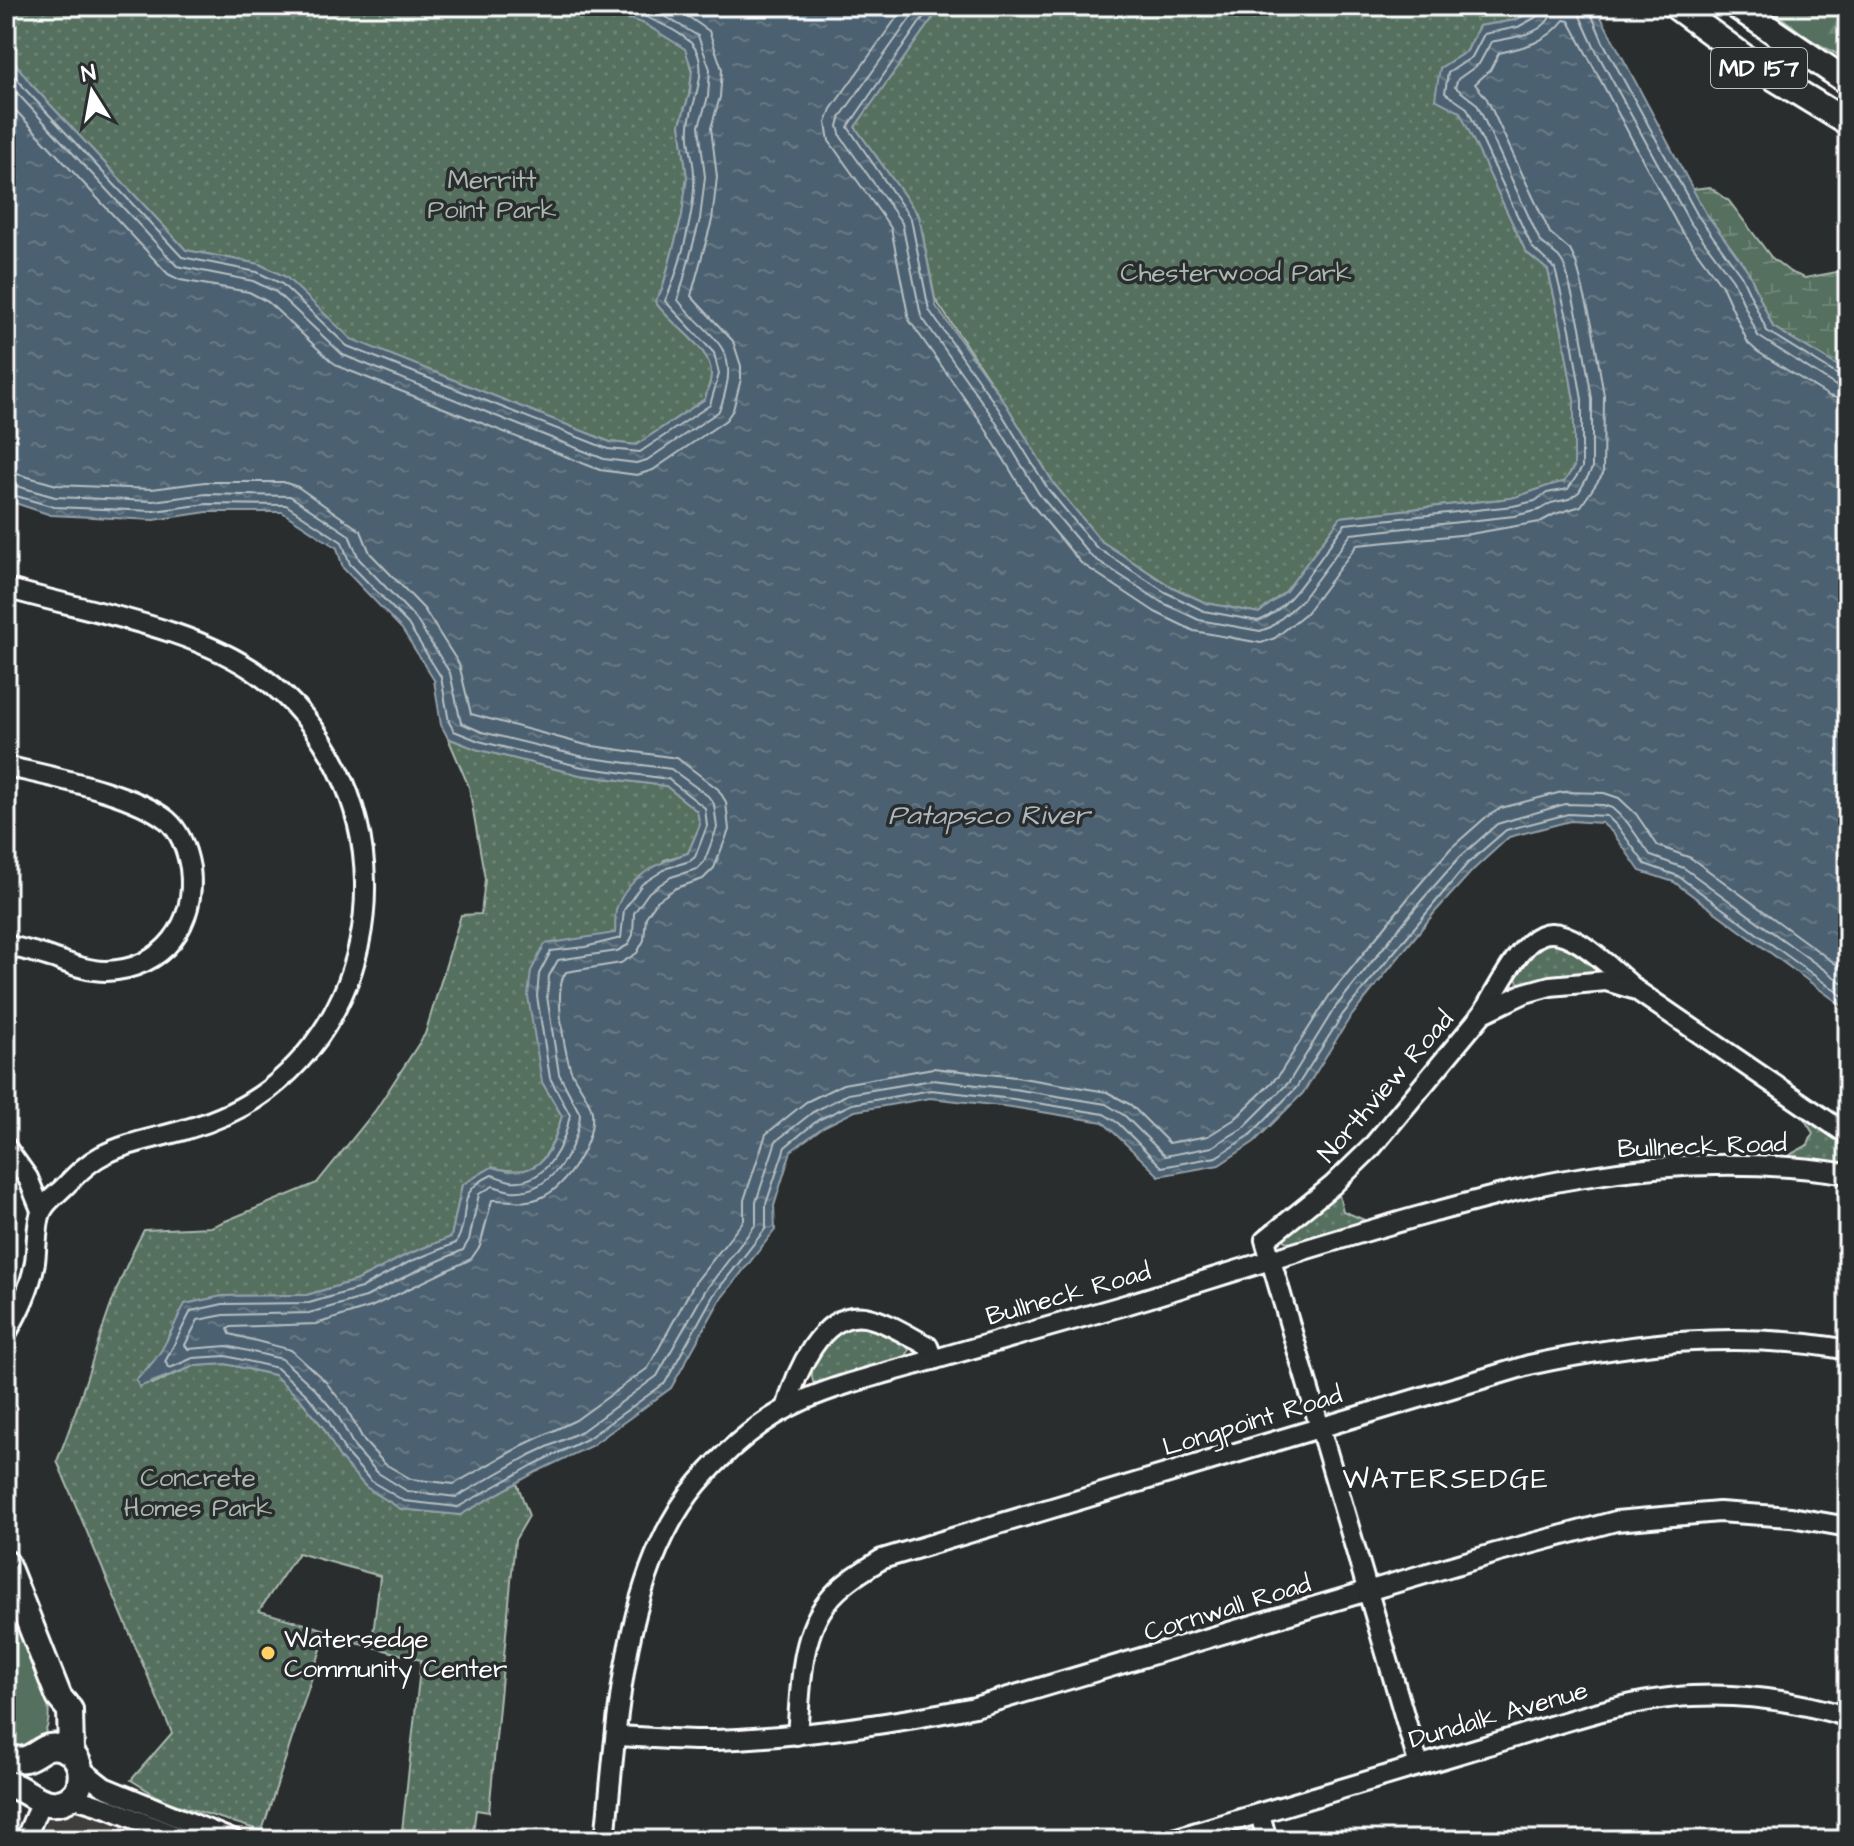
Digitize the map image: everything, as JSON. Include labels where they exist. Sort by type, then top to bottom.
[{"type":"main road","name":"MD 157","points":[[1675,6],[1763,71],[1848,123]]},
{"type":"main road","name":"MD 157","points":[[1736,6],[1848,82]]},
{"type":"main road","points":[[6,1563],[59,1697],[70,1710],[80,1784],[72,1797],[57,1803],[6,1784]]},
{"type":"main road","points":[[36,1797],[24,1779],[27,1763],[53,1736],[59,1697]]},
{"type":"main road","points":[[6,1759],[24,1759],[37,1752],[62,1748],[76,1761]]},
{"type":"street","points":[[6,588],[190,640],[236,660],[261,676],[304,717],[329,752],[357,813],[364,851],[363,927],[356,959],[347,986],[315,1042],[268,1090],[245,1105],[221,1117],[124,1146],[100,1157],[79,1172],[41,1210]]},
{"type":"street","points":[[6,766],[112,795],[155,812],[169,822],[179,835],[188,854],[192,889],[183,926],[171,943],[142,963],[123,969],[105,971],[80,968],[6,945]]},
{"type":"street","name":"Northview Road","points":[[1270,1258],[1265,1240],[1333,1185],[1371,1148],[1483,1013],[1519,952],[1530,940],[1551,932],[1571,936],[1585,944],[1636,990],[1848,1135]]},
{"type":"street","name":"Northview Road","points":[[1483,1013],[1525,993],[1550,986],[1606,981],[1636,990]]},
{"type":"street","points":[[6,1147],[28,1178],[41,1210],[34,1265],[24,1301],[6,1334]]},
{"type":"street","name":"Bullneck Road","points":[[605,1840],[631,1633],[654,1554],[696,1485],[727,1452],[786,1409],[829,1391],[1270,1258],[1495,1195],[1575,1178],[1676,1167],[1778,1166],[1848,1174]]},
{"type":"street","points":[[1270,1258],[1419,1766]]},
{"type":"street","points":[[786,1409],[791,1389],[815,1345],[826,1328],[843,1319],[866,1317],[899,1332],[928,1346],[933,1360]]},
{"type":"street","name":"Longpoint Road","points":[[797,1735],[806,1656],[815,1621],[827,1602],[842,1587],[882,1559],[1529,1365],[1597,1350],[1657,1342],[1718,1339],[1777,1341],[1848,1350]]},
{"type":"street","name":"Cornwall Road","points":[[616,1736],[712,1740],[797,1735],[894,1723],[975,1707],[1496,1553],[1616,1521],[1719,1512],[1791,1517],[1848,1527]]},
{"type":"street","name":"Dundalk Avenue","points":[[1170,1840],[1571,1721],[1640,1704],[1688,1696],[1725,1695],[1797,1702],[1848,1717]]},
{"type":"street","points":[[76,1761],[104,1787],[233,1840]]},
{"type":"street","points":[[25,1840],[36,1797]]},
{"type":"street","points":[[72,1797],[186,1840]]},
{"type":"street","points":[[1260,1814],[1267,1840]]},
{"type":"shaded area","points":[[75,1802],[167,1840],[37,1840],[53,1810]]},
{"type":"green space","name":"Merritt Point Park","points":[[6,6],[609,6],[616,14],[645,24],[686,49],[692,73],[680,124],[687,177],[682,216],[662,290],[655,301],[705,355],[711,375],[705,399],[636,445],[610,442],[350,339],[286,277],[259,264],[186,250],[31,84],[6,51]]},
{"type":"green space","name":"Chesterwood Park","points":[[941,6],[1541,6],[1516,20],[1479,26],[1467,51],[1440,68],[1526,252],[1548,270],[1574,400],[1574,467],[1564,482],[1511,498],[1341,517],[1286,591],[1259,613],[1206,603],[1170,586],[1101,541],[1054,484],[1007,406],[935,299],[919,216],[855,127]]},
{"type":"green space","points":[[1766,6],[1848,6],[1848,60],[1811,40]]},
{"type":"green space","points":[[1710,187],[1729,201],[1771,257],[1790,272],[1805,278],[1848,270],[1848,372],[1773,327],[1748,271],[1692,189]]},
{"type":"green space","name":"Concrete Homes Park","points":[[448,738],[476,749],[580,775],[666,786],[697,811],[700,825],[688,853],[664,860],[616,933],[584,939],[542,1082],[562,1116],[547,1154],[540,1162],[521,1171],[492,1167],[462,1185],[451,1237],[406,1255],[358,1280],[307,1295],[222,1296],[170,1332],[162,1353],[136,1380],[152,1384],[194,1366],[226,1364],[274,1375],[301,1400],[323,1427],[340,1458],[366,1487],[401,1509],[460,1515],[517,1483],[529,1516],[515,1540],[489,1812],[476,1810],[472,1840],[401,1840],[421,1660],[326,1634],[262,1831],[165,1801],[131,1780],[172,1733],[57,1461],[107,1315],[144,1230],[211,1227],[317,1183],[375,1111],[425,1034],[461,915],[481,914],[485,879],[469,787]],"holes":[[[298,1553],[380,1576],[372,1643],[259,1611]]]},
{"type":"green space","points":[[1544,942],[1568,944],[1580,949],[1597,965],[1594,972],[1531,985],[1520,984],[1516,979],[1524,963],[1530,953]]},
{"type":"green space","points":[[1796,1106],[1848,1141],[1848,1168],[1782,1159],[1808,1145],[1813,1133]]},
{"type":"green space","points":[[1336,1183],[1343,1211],[1369,1222],[1296,1246],[1285,1241],[1283,1233]]},
{"type":"green space","points":[[849,1327],[867,1328],[907,1344],[909,1351],[904,1359],[820,1384],[813,1382],[813,1365],[821,1349]]},
{"type":"green space","points":[[9,1603],[42,1678],[49,1719],[44,1736],[31,1748],[6,1753],[6,1605]]},
{"type":"water","name":"Patapsco River","points":[[609,6],[941,6],[855,127],[919,216],[936,306],[1007,406],[1054,484],[1101,541],[1170,586],[1206,603],[1259,613],[1286,591],[1341,517],[1511,498],[1564,482],[1574,467],[1574,400],[1548,270],[1526,252],[1460,112],[1435,99],[1440,68],[1467,51],[1479,26],[1516,20],[1541,6],[1595,6],[1705,212],[1748,271],[1773,327],[1848,372],[1848,1010],[1674,882],[1640,871],[1613,833],[1602,823],[1570,821],[1509,837],[1473,870],[1349,1019],[1303,1093],[1254,1142],[1219,1165],[1159,1176],[1103,1122],[930,1098],[855,1111],[823,1127],[791,1151],[774,1206],[775,1230],[720,1300],[671,1388],[591,1446],[536,1472],[460,1515],[401,1509],[366,1487],[340,1458],[323,1427],[301,1400],[274,1375],[226,1364],[194,1366],[139,1387],[136,1379],[165,1344],[185,1304],[222,1296],[307,1295],[358,1280],[406,1255],[451,1237],[462,1185],[492,1167],[521,1171],[540,1162],[553,1143],[562,1116],[542,1082],[528,996],[531,971],[545,944],[615,933],[616,910],[629,887],[656,866],[688,853],[700,825],[697,811],[666,786],[580,775],[476,749],[448,738],[441,725],[434,680],[402,629],[343,568],[337,548],[282,512],[207,512],[154,520],[51,515],[6,500],[6,51],[31,84],[186,250],[259,264],[286,277],[351,339],[610,442],[636,445],[705,399],[711,375],[710,365],[698,345],[655,301],[662,290],[682,216],[687,177],[680,124],[690,93],[692,70],[685,49],[645,24],[616,14]]},
{"type":"place","name":"Watersedge Community Center","points":[[268,1653]]},
{"type":"district","name":"WATERSEDGE","points":[[1446,1478]]}]
